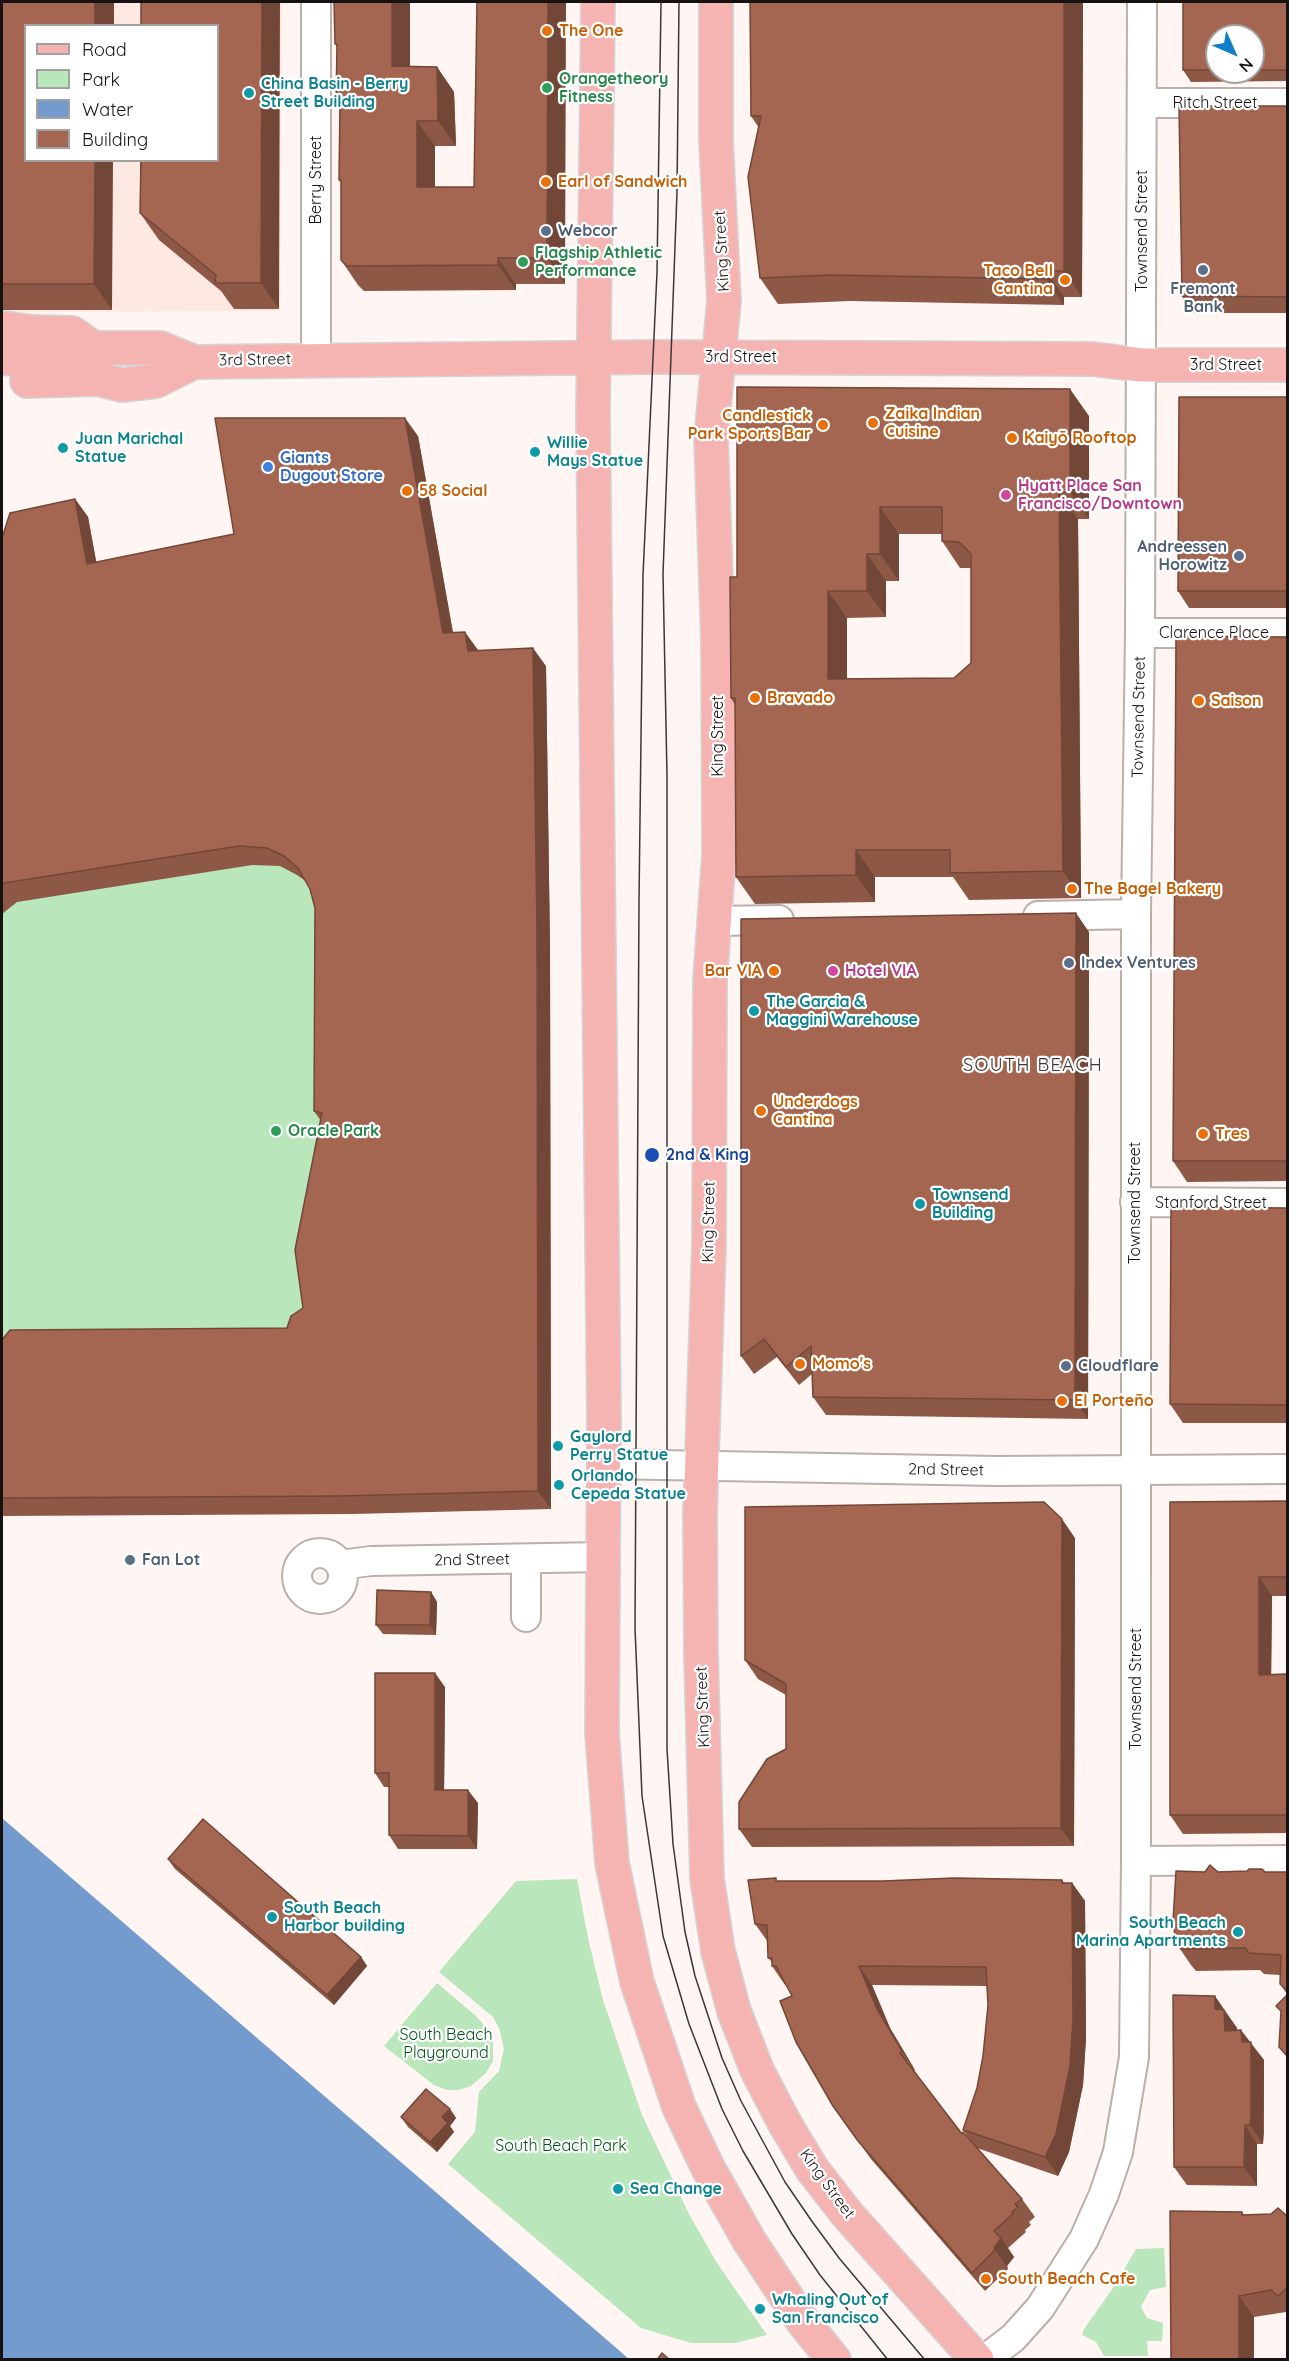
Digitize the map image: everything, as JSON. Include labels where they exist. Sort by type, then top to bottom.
[{"type":"main road","points":[[598,2],[593,357],[604,1464],[602,1733],[607,1812],[618,1902],[637,1982],[679,2107],[708,2168],[760,2258],[801,2319],[834,2360]]},
{"type":"main road","name":"King Street","points":[[716,2],[716,141],[724,301],[711,438],[718,640],[719,854],[710,981],[709,1244],[701,1466],[701,1654],[707,1879],[718,1951],[734,2011],[757,2070],[812,2169],[848,2214],[977,2360]]},
{"type":"main road","points":[[2,328],[72,333],[93,348]]},
{"type":"main road","name":"3rd Street","points":[[2,358],[29,360],[63,358],[93,348],[160,348],[194,362],[316,359],[719,357],[1092,359],[1141,365],[1287,365]]},
{"type":"main road","name":"3rd Street","points":[[2,380],[98,379],[122,385],[156,381],[194,362]]},
{"type":"street","name":"Berry Street","points":[[316,2],[316,359]]},
{"type":"street","name":"Townsend Street","points":[[984,2360],[1013,2338],[1040,2308],[1062,2277],[1084,2239],[1104,2194],[1118,2152],[1134,2057],[1136,915],[1140,633],[1142,2]]},
{"type":"street","name":"Ritch Street","points":[[1142,103],[1287,103]]},
{"type":"street","name":"Clarence Place","points":[[1140,633],[1287,633]]},
{"type":"street","points":[[1014,916],[1136,915]]},
{"type":"street","points":[[715,921],[805,920]]},
{"type":"street","name":"Stanford Street","points":[[1135,1202],[1287,1203]]},
{"type":"street","name":"2nd Street","points":[[604,1464],[985,1471],[1134,1468],[1287,1469]]},
{"type":"street","name":"2nd Street","points":[[340,1565],[371,1561],[604,1557]]},
{"type":"street","points":[[526,1559],[526,1617]]},
{"type":"street","points":[[1136,1861],[1287,1860]]},
{"type":"shaded area","points":[[2,2],[282,2],[280,311],[2,312]]},
{"type":"green space","name":"Oracle Park","points":[[271,666],[500,1509],[352,1514],[353,1477],[2,1452],[2,703]]},
{"type":"green space","name":"South Beach Park","points":[[577,1879],[603,2000],[642,2115],[690,2216],[717,2263],[767,2335],[735,2343],[691,2343],[641,2328],[448,2164],[475,2132],[479,2092],[499,2071],[504,2049],[499,2028],[493,2017],[439,1972],[516,1881]]},
{"type":"green space","name":"South Beach Playground","points":[[437,1983],[476,2016],[490,2032],[493,2041],[493,2061],[486,2073],[471,2086],[459,2090],[447,2090],[434,2085],[384,2046]]},
{"type":"green space","points":[[1164,2248],[1166,2287],[1150,2290],[1141,2307],[1147,2318],[1163,2323],[1162,2341],[1147,2341],[1148,2356],[1104,2356],[1096,2342],[1082,2335],[1084,2329],[1113,2288],[1136,2249]]},
{"type":"water","points":[[2,1818],[424,2182],[629,2359],[2,2359]]},
{"type":"building","points":[[2,2],[95,2],[95,24],[24,24],[24,162],[95,162],[94,284],[2,284]]},
{"type":"building","name":"China Basin - Berry Street Building","points":[[141,2],[262,2],[261,283],[215,283],[216,275],[140,213],[141,162],[219,162],[219,24],[141,24]]},
{"type":"building","points":[[334,2],[392,2],[392,66],[437,67],[438,121],[417,121],[417,187],[474,187],[477,2],[548,2],[547,258],[498,258],[498,265],[347,266],[341,260],[340,105],[336,105],[337,44],[335,44]]},
{"type":"building","points":[[750,2],[1064,2],[1064,271],[1046,271],[1046,279],[831,275],[760,278],[748,177],[761,116],[751,116]]},
{"type":"building","points":[[1183,2],[1287,2],[1287,70],[1265,70],[1265,24],[1205,24],[1205,70],[1183,70]]},
{"type":"building","points":[[1179,106],[1287,106],[1287,297],[1182,296]]},
{"type":"building","points":[[737,387],[1070,389],[1070,492],[1059,492],[1063,871],[950,873],[950,850],[856,850],[856,875],[736,877],[735,698],[731,698],[730,577],[737,577]],"holes":[[[880,507],[942,507],[942,541],[959,542],[971,554],[971,663],[954,678],[828,679],[828,591],[867,591],[867,554],[880,554]]]},
{"type":"building","points":[[1179,397],[1287,397],[1287,591],[1178,591]]},
{"type":"building","name":"Oracle Park","points":[[215,418],[405,418],[443,633],[465,632],[468,651],[533,648],[537,931],[538,1491],[339,1496],[2,1498],[2,1340],[10,1330],[287,1328],[291,1316],[303,1308],[295,1250],[322,1113],[314,1111],[315,908],[310,889],[298,868],[284,856],[267,848],[239,846],[2,885],[2,538],[10,513],[75,499],[87,564],[234,534]]},
{"type":"building","points":[[1176,636],[1287,637],[1287,1161],[1173,1161]]},
{"type":"building","points":[[1076,913],[1075,1400],[813,1397],[811,1346],[786,1367],[764,1339],[741,1356],[741,919]]},
{"type":"building","points":[[1171,1207],[1287,1208],[1287,1405],[1170,1404]]},
{"type":"building","points":[[1287,1501],[1287,1577],[1259,1577],[1259,1675],[1287,1674],[1287,1815],[1170,1815],[1170,1502]]},
{"type":"building","points":[[1044,1502],[1062,1519],[1061,1828],[739,1829],[739,1802],[767,1759],[786,1749],[786,1684],[745,1660],[745,1507]]},
{"type":"building","points":[[377,1590],[431,1592],[430,1625],[376,1625]]},
{"type":"building","points":[[375,1673],[435,1673],[435,1790],[468,1790],[468,1836],[389,1835],[389,1773],[375,1773]]},
{"type":"building","name":"South Beach Harbor building","points":[[203,1819],[361,1957],[327,1995],[168,1859]]},
{"type":"building","name":"South Beach Marina Apartments","points":[[1210,1865],[1218,1872],[1262,1869],[1265,1872],[1287,1872],[1287,1990],[1280,1984],[1281,1955],[1249,1953],[1245,1948],[1181,1949],[1176,1943],[1173,1921],[1176,1871],[1205,1872]]},
{"type":"building","points":[[776,1878],[776,1881],[883,1881],[954,1878],[1062,1880],[1062,1883],[1072,1883],[1073,2019],[1070,2066],[1056,2134],[1045,2157],[963,2130],[977,2088],[983,2056],[988,2005],[986,1967],[859,1966],[877,2009],[902,2051],[900,2053],[962,2134],[963,2132],[1022,2199],[1015,2204],[1018,2207],[1012,2212],[1013,2214],[994,2231],[1001,2238],[995,2250],[972,2273],[858,2141],[833,2106],[796,2042],[780,2001],[792,1996],[776,1966],[772,1966],[772,1958],[768,1958],[767,1925],[755,1924],[748,1880]]},
{"type":"building","points":[[1173,1995],[1215,1996],[1215,2009],[1224,2010],[1225,2031],[1241,2030],[1242,2042],[1251,2042],[1251,2116],[1250,2125],[1245,2125],[1244,2167],[1174,2167]]},
{"type":"building","points":[[1287,1995],[1287,2056],[1279,2047],[1281,2011],[1276,2006]]},
{"type":"building","points":[[426,2089],[450,2109],[442,2117],[448,2123],[430,2142],[401,2117]]},
{"type":"building","points":[[1278,2208],[1287,2216],[1287,2288],[1278,2296],[1271,2290],[1239,2296],[1239,2360],[1171,2360],[1170,2211],[1242,2212],[1242,2215],[1271,2214]]},
{"type":"building","points":[[662,2353],[670,2360],[657,2360]]},
{"type":"tram line","points":[[661,2],[657,272],[643,575],[639,901],[635,1628],[642,1796],[663,1936],[689,2024],[722,2109],[743,2151],[792,2234],[820,2275],[888,2360]]},
{"type":"tram line","points":[[679,2],[677,192],[663,574],[667,776],[667,1749],[673,1844],[685,1932],[695,1976],[722,2058],[741,2101],[785,2182],[811,2220],[839,2258],[925,2360]]},
{"type":"place","name":"The One","points":[[547,31]]},
{"type":"place","name":"Orangetheory Fitness","points":[[547,88]]},
{"type":"place","name":"China Basin - Berry Street Building","points":[[249,93]]},
{"type":"place","name":"Earl of Sandwich","points":[[546,182]]},
{"type":"place","name":"Webcor","points":[[546,231]]},
{"type":"place","name":"Flagship Athletic Performance","points":[[523,262]]},
{"type":"place","name":"Fremont Bank","points":[[1203,270]]},
{"type":"place","name":"Taco Bell Cantina","points":[[1065,280]]},
{"type":"place","name":"Zaika Indian Cuisine","points":[[873,423]]},
{"type":"place","name":"Candlestick Park Sports Bar","points":[[823,425]]},
{"type":"place","name":"Kaiyō Rooftop","points":[[1012,438]]},
{"type":"place","name":"Juan Marichal Statue","points":[[63,448]]},
{"type":"place","name":"Willie Mays Statue","points":[[535,452]]},
{"type":"place","name":"Giants Dugout Store","points":[[268,467]]},
{"type":"place","name":"58 Social","points":[[407,491]]},
{"type":"place","name":"Hyatt Place San Francisco/Downtown","points":[[1006,495]]},
{"type":"place","name":"Andreessen Horowitz","points":[[1239,556]]},
{"type":"place","name":"Bravado","points":[[755,698]]},
{"type":"place","name":"Saison","points":[[1199,701]]},
{"type":"place","name":"The Bagel Bakery","points":[[1072,889]]},
{"type":"place","name":"Index Ventures","points":[[1069,963]]},
{"type":"place","name":"Bar VIA","points":[[774,971]]},
{"type":"place","name":"Hotel VIA","points":[[833,971]]},
{"type":"place","name":"The Garcia & Maggini Warehouse","points":[[754,1011]]},
{"type":"place","name":"Underdogs Cantina","points":[[761,1111]]},
{"type":"place","name":"Oracle Park","points":[[276,1131]]},
{"type":"place","name":"Tres","points":[[1203,1134]]},
{"type":"place","name":"2nd & King","points":[[652,1155]]},
{"type":"place","name":"Townsend Building","points":[[920,1204]]},
{"type":"place","name":"Momo's","points":[[800,1364]]},
{"type":"place","name":"Cloudflare","points":[[1066,1366]]},
{"type":"place","name":"El Porteño","points":[[1062,1401]]},
{"type":"place","name":"Gaylord Perry Statue","points":[[558,1446]]},
{"type":"place","name":"Orlando Cepeda Statue","points":[[559,1485]]},
{"type":"place","name":"Fan Lot","points":[[130,1560]]},
{"type":"place","name":"South Beach Harbor building","points":[[272,1917]]},
{"type":"place","name":"South Beach Marina Apartments","points":[[1238,1932]]},
{"type":"place","name":"Sea Change","points":[[618,2189]]},
{"type":"place","name":"South Beach Cafe","points":[[986,2279]]},
{"type":"place","name":"Whaling Out of San Francisco","points":[[760,2309]]},
{"type":"district","name":"SOUTH BEACH","points":[[1033,1066]]}]
